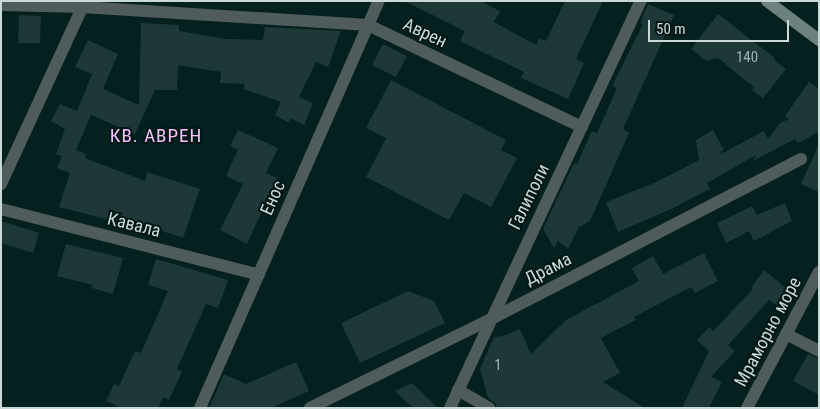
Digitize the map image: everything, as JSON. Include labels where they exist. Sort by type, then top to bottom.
[{"type":"street","name":"Енос","points":[[200,408],[379,1]]},
{"type":"street","name":"Галиполи","points":[[450,408],[641,1]]},
{"type":"street","points":[[768,1],[819,40]]},
{"type":"street","name":"Аврен","points":[[1,5],[84,4],[368,25],[582,127]]},
{"type":"street","points":[[1,184],[84,4]]},
{"type":"street","name":"Драма","points":[[310,408],[491,319],[801,158]]},
{"type":"street","name":"Кавала","points":[[1,209],[258,275]]},
{"type":"street","name":"Мраморно море","points":[[748,408],[819,272]]},
{"type":"street","points":[[786,334],[819,351]]},
{"type":"street","points":[[458,390],[489,408]]},
{"type":"building","points":[[404,1],[481,1],[500,11],[494,22],[536,45],[539,38],[546,41],[565,1],[603,1],[576,59],[584,63],[568,99],[521,78],[524,72],[460,41],[465,31]]},
{"type":"building","points":[[648,4],[674,15],[623,129],[629,133],[590,221],[579,227],[568,249],[558,241],[554,248],[543,229],[574,163],[577,164],[592,131],[597,133],[617,88],[612,86],[643,24],[640,23]]},
{"type":"building","points":[[718,14],[775,58],[774,60],[786,69],[763,98],[752,90],[754,87],[718,58],[706,61],[691,49]]},
{"type":"building","points":[[19,15],[41,16],[40,43],[18,43]]},
{"type":"building","points":[[141,23],[179,25],[179,31],[227,39],[263,40],[265,27],[341,31],[328,67],[316,62],[299,97],[313,103],[304,125],[290,118],[289,123],[275,115],[281,102],[244,89],[245,84],[220,83],[221,72],[178,65],[177,90],[155,90],[135,134],[91,115],[76,150],[86,154],[85,158],[145,181],[147,172],[200,189],[183,238],[130,220],[129,225],[59,207],[70,173],[57,168],[62,156],[56,154],[65,129],[51,121],[60,104],[77,111],[92,74],[75,67],[88,40],[118,54],[103,89],[139,105]]},
{"type":"building","points":[[383,44],[407,56],[396,77],[372,65]]},
{"type":"building","points":[[391,80],[506,140],[501,150],[517,158],[491,207],[464,193],[449,220],[366,177],[386,138],[366,128]]},
{"type":"building","points":[[809,82],[819,89],[819,132],[798,143],[795,139],[753,161],[756,155],[707,183],[710,189],[671,209],[618,232],[606,202],[654,183],[699,160],[696,140],[713,130],[723,148],[726,146],[719,155],[764,131],[768,139],[780,123],[789,119],[785,116]]},
{"type":"building","points":[[238,130],[278,148],[266,173],[277,178],[247,244],[220,230],[243,184],[226,176],[238,150],[230,146]]},
{"type":"building","points":[[819,144],[819,192],[801,184]]},
{"type":"building","points":[[785,203],[792,221],[754,241],[749,231],[726,243],[717,223],[752,206],[757,215]]},
{"type":"building","points":[[1,221],[39,233],[33,253],[1,243]]},
{"type":"building","points":[[66,244],[123,258],[113,294],[92,288],[93,285],[57,276]]},
{"type":"building","points":[[704,253],[718,281],[695,293],[691,287],[634,317],[636,320],[601,338],[620,373],[603,382],[645,408],[497,408],[496,404],[488,398],[480,369],[494,337],[503,336],[520,329],[531,354],[566,320],[639,281],[632,268],[653,256],[663,274]]},
{"type":"building","points":[[156,259],[228,280],[218,308],[206,304],[177,369],[182,372],[169,400],[163,397],[158,408],[121,408],[106,401],[114,384],[119,386],[135,351],[141,353],[168,291],[148,285]]},
{"type":"building","points":[[764,270],[786,288],[777,305],[769,300],[728,345],[735,351],[711,377],[722,382],[709,408],[682,408],[709,351],[697,340],[709,327],[713,331],[753,289],[751,288]]},
{"type":"building","points":[[408,291],[434,301],[445,323],[360,363],[341,323]]},
{"type":"building","points":[[808,354],[819,359],[819,395],[793,381]]},
{"type":"building","points":[[296,362],[309,391],[271,408],[209,408],[224,374],[246,384]]},
{"type":"building","points":[[412,383],[438,408],[413,408],[395,391]]},
{"type":"district","name":"КВ. АВРЕН","points":[[156,136]]}]
